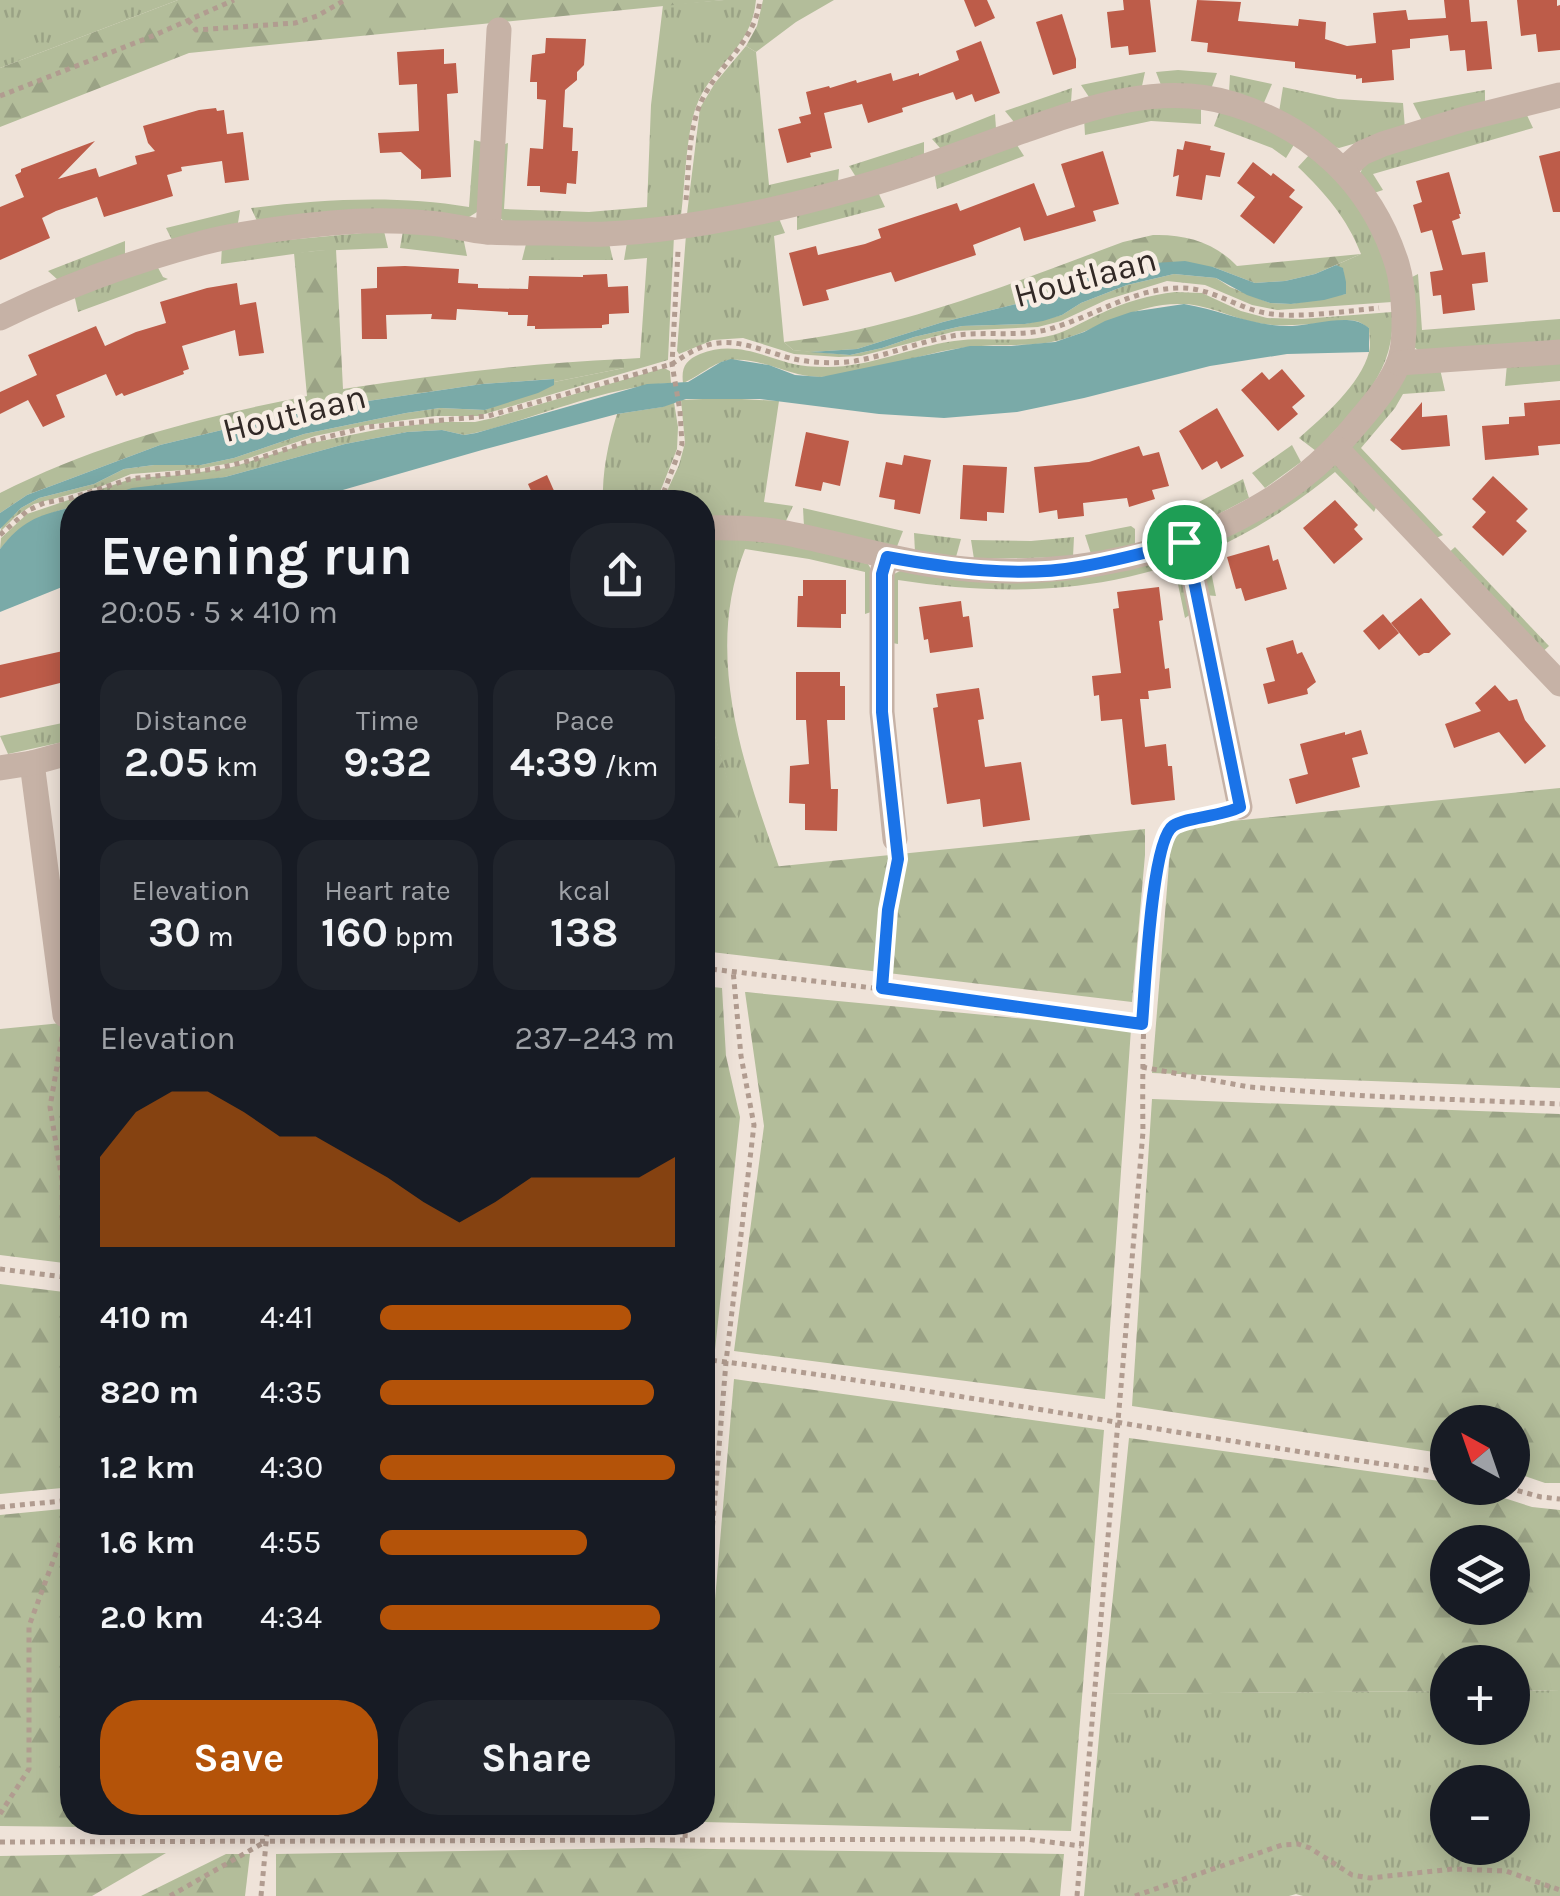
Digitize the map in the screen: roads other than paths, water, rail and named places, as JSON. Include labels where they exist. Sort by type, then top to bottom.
[{"type":"street","points":[[488,232],[499,30]]},
{"type":"street","points":[[0,318],[112,272],[204,242],[245,234],[378,221],[428,222],[488,232],[606,234],[771,210],[860,187],[1081,111],[1159,95],[1229,102],[1291,129],[1344,169],[1358,186],[1390,245],[1400,274],[1402,345],[1399,363],[1370,408],[1336,448],[1269,500],[1184,542],[1075,568],[973,570],[887,557],[784,532],[715,528]]},
{"type":"street","points":[[1344,169],[1362,153],[1384,144],[1560,95]]},
{"type":"street","points":[[1399,363],[1560,352]]},
{"type":"street","points":[[1336,448],[1560,684]]},
{"type":"street","points":[[1184,542],[1240,807]]},
{"type":"street","points":[[887,557],[882,574],[882,712],[895,839]]},
{"type":"street","points":[[0,768],[60,755]]},
{"type":"street","points":[[32,763],[60,978]]},
{"type":"water","points":[[1185,261],[1255,283],[1285,281],[1336,265],[1343,268],[1346,294],[1291,304],[1270,303],[1216,278],[1174,274],[1127,285],[1043,321],[962,326],[850,355],[810,352],[857,349],[1016,304],[1097,274],[1139,264]]},
{"type":"water","points":[[1184,304],[1278,326],[1357,321],[1369,328],[1369,352],[1287,354],[1210,366],[1017,412],[944,418],[760,399],[686,399],[617,414],[343,490],[126,490],[225,477],[345,444],[407,432],[476,433],[647,384],[688,382],[731,359],[769,365],[795,375],[821,377],[970,346],[1055,342],[1131,312]]},
{"type":"water","points":[[554,379],[554,385],[538,393],[485,410],[440,408],[406,413],[304,434],[201,465],[124,469],[94,484],[39,498],[21,508],[0,529],[0,513],[27,495],[160,445],[301,411],[482,384]]},
{"type":"water","points":[[60,510],[60,588],[0,612],[0,549],[16,531]]}]
